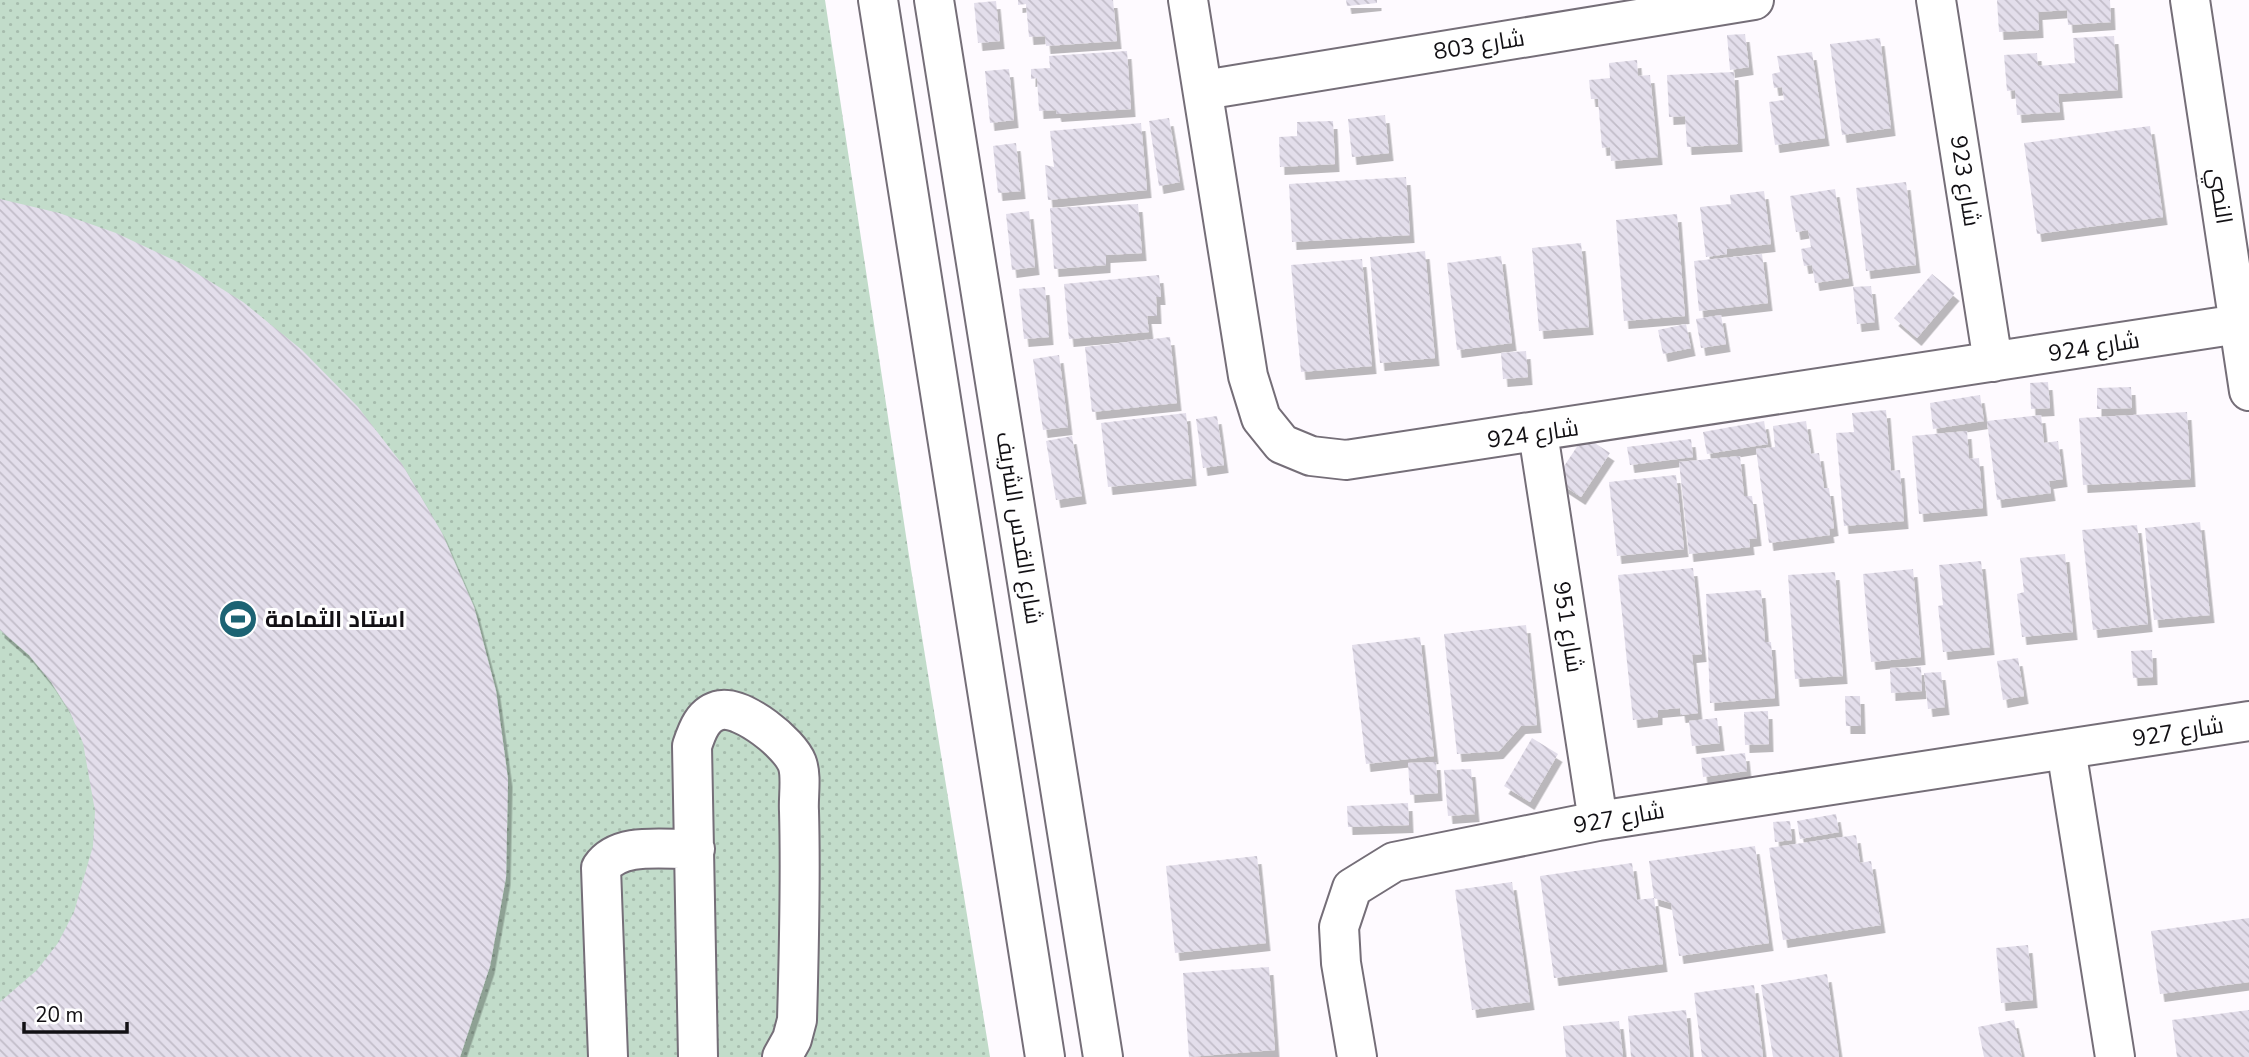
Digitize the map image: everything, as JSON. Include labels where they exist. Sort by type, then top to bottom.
[{"type":"street","points":[[878,0],[1045,1057]]},
{"type":"street","name":"شارع القدس الشريف","points":[[934,0],[1102,1057]]},
{"type":"street","name":"شارع 924","points":[[1188,0],[1248,376],[1261,418],[1282,444],[1311,456],[1346,460],[1538,433],[2239,324]]},
{"type":"street","name":"شارع 803","points":[[1204,90],[1754,0]]},
{"type":"street","name":"شارع 923","points":[[1937,0],[1993,362]]},
{"type":"street","name":"النصي","points":[[2190,0],[2249,391]]},
{"type":"street","name":"شارع 951","points":[[1538,433],[1598,821]]},
{"type":"street","points":[[698,1057],[692,746],[698,729],[706,718],[721,710],[738,713],[762,726],[780,741],[797,764],[801,888],[797,1020],[792,1040],[782,1057]]},
{"type":"street","name":"شارع 927","points":[[1357,1057],[1341,963],[1339,927],[1352,888],[1394,862],[1598,821],[2249,721]]},
{"type":"street","points":[[2066,749],[2115,1057]]},
{"type":"street","points":[[608,1057],[601,868],[608,857],[622,851],[695,849]]},
{"type":"green space","points":[[0,0],[825,0],[911,569],[990,1057],[0,1057]]},
{"type":"building","points":[[1018,0],[1113,0],[1117,41],[1046,46],[1045,36],[1029,37],[1026,4],[1018,5]]},
{"type":"building","points":[[1346,0],[1377,0],[1377,3],[1347,6]]},
{"type":"building","points":[[1997,0],[2110,0],[2111,22],[2068,25],[2067,10],[2038,12],[2039,30],[1999,32]]},
{"type":"building","points":[[996,1],[1000,41],[978,43],[974,3]]},
{"type":"building","points":[[1745,34],[1749,67],[1730,70],[1727,35]]},
{"type":"building","points":[[2114,36],[2118,90],[2058,94],[2060,112],[2017,115],[2015,90],[2007,91],[2004,55],[2037,53],[2038,66],[2075,63],[2073,38]]},
{"type":"building","points":[[1880,38],[1891,128],[1842,135],[1830,44]]},
{"type":"building","points":[[1127,51],[1131,109],[1057,114],[1056,110],[1039,111],[1037,78],[1031,79],[1031,69],[1050,68],[1049,56]]},
{"type":"building","points":[[1812,52],[1825,138],[1775,145],[1769,102],[1784,100],[1782,87],[1774,88],[1772,74],[1780,72],[1777,56]]},
{"type":"building","points":[[1637,60],[1638,76],[1650,75],[1658,157],[1611,161],[1610,147],[1602,148],[1598,99],[1591,99],[1589,80],[1610,78],[1609,63]]},
{"type":"building","points":[[1009,69],[1014,120],[990,123],[985,71]]},
{"type":"building","points":[[1734,72],[1738,144],[1687,147],[1685,116],[1669,117],[1667,75]]},
{"type":"building","points":[[1385,115],[1389,153],[1352,157],[1348,119]]},
{"type":"building","points":[[1169,118],[1180,182],[1159,186],[1149,121]]},
{"type":"building","points":[[1333,121],[1335,164],[1280,167],[1279,137],[1297,136],[1297,122]]},
{"type":"building","points":[[1141,123],[1147,190],[1048,200],[1045,165],[1054,167],[1050,131]]},
{"type":"building","points":[[2150,126],[2163,217],[2037,234],[2024,143]]},
{"type":"building","points":[[1016,143],[1021,191],[998,193],[993,146]]},
{"type":"building","points":[[1406,177],[1410,235],[1292,242],[1289,184]]},
{"type":"building","points":[[1906,182],[1916,265],[1866,271],[1856,188]]},
{"type":"building","points":[[1835,189],[1849,278],[1815,283],[1812,265],[1804,266],[1801,249],[1811,247],[1808,230],[1796,232],[1790,196]]},
{"type":"building","points":[[1764,191],[1771,244],[1727,249],[1727,254],[1706,257],[1700,207],[1731,204],[1730,195]]},
{"type":"building","name":"استاد الثمامة","points":[[0,199],[59,213],[116,233],[182,264],[243,302],[302,350],[358,407],[402,464],[442,533],[474,607],[496,691],[508,779],[506,877],[490,966],[460,1057],[0,1057],[0,1002],[37,970],[58,943],[74,912],[93,846],[95,811],[83,743],[70,712],[29,655],[0,630]]},
{"type":"building","points":[[1138,204],[1142,253],[1106,255],[1106,265],[1054,269],[1050,208]]},
{"type":"building","points":[[1029,211],[1035,267],[1012,270],[1006,214]]},
{"type":"building","points":[[1677,214],[1685,316],[1624,321],[1616,220]]},
{"type":"building","points":[[1581,243],[1589,327],[1539,331],[1532,248]]},
{"type":"building","points":[[1425,251],[1435,358],[1380,363],[1370,257]]},
{"type":"building","points":[[1762,254],[1768,303],[1699,311],[1694,261]]},
{"type":"building","points":[[1501,256],[1512,343],[1457,350],[1447,263]]},
{"type":"building","points":[[1362,259],[1372,366],[1301,372],[1291,265]]},
{"type":"building","points":[[1932,274],[1955,293],[1917,338],[1894,318]]},
{"type":"building","points":[[1159,275],[1161,297],[1156,297],[1157,316],[1147,316],[1149,332],[1069,339],[1064,284]]},
{"type":"building","points":[[1871,286],[1875,322],[1857,324],[1853,287]]},
{"type":"building","points":[[1045,287],[1049,337],[1024,339],[1019,289]]},
{"type":"building","points":[[1721,315],[1726,344],[1701,348],[1696,319]]},
{"type":"building","points":[[1686,324],[1691,348],[1663,354],[1658,330]]},
{"type":"building","points":[[1170,337],[1177,403],[1092,412],[1085,347]]},
{"type":"building","points":[[1526,351],[1528,377],[1503,379],[1501,353]]},
{"type":"building","points":[[1059,355],[1068,427],[1043,430],[1033,359]]},
{"type":"building","points":[[2048,382],[2050,408],[2031,409],[2030,383]]},
{"type":"building","points":[[2131,387],[2132,408],[2097,409],[2097,388]]},
{"type":"building","points":[[1980,395],[1984,421],[1933,429],[1930,403]]},
{"type":"building","points":[[1886,410],[1891,471],[1900,470],[1904,521],[1844,526],[1836,433],[1854,432],[1852,413]]},
{"type":"building","points":[[2187,412],[2191,479],[2083,485],[2079,418]]},
{"type":"building","points":[[1186,413],[1192,478],[1108,487],[1101,423]]},
{"type":"building","points":[[2041,415],[2044,443],[2058,441],[2063,479],[2049,481],[2051,493],[1997,500],[1987,421]]},
{"type":"building","points":[[1217,416],[1224,465],[1203,468],[1196,419]]},
{"type":"building","points":[[1764,421],[1768,444],[1707,454],[1703,432]]},
{"type":"building","points":[[1806,421],[1811,454],[1819,453],[1824,488],[1829,488],[1834,528],[1829,529],[1830,535],[1769,543],[1756,449],[1775,447],[1773,426]]},
{"type":"building","points":[[1967,431],[1969,459],[1979,458],[1983,508],[1919,514],[1912,436]]},
{"type":"building","points":[[1072,436],[1082,496],[1056,500],[1046,441]]},
{"type":"building","points":[[1584,436],[1610,453],[1581,497],[1555,480]]},
{"type":"building","points":[[1691,439],[1693,457],[1630,465],[1627,447]]},
{"type":"building","points":[[1740,456],[1744,496],[1752,496],[1757,538],[1749,539],[1750,547],[1689,554],[1679,462]]},
{"type":"building","points":[[1676,475],[1684,549],[1617,556],[1609,482]]},
{"type":"building","points":[[2200,522],[2210,615],[2154,620],[2145,528]]},
{"type":"building","points":[[2137,525],[2148,624],[2093,630],[2082,530]]},
{"type":"building","points":[[2065,554],[2073,632],[2022,637],[2017,594],[2024,592],[2020,558]]},
{"type":"building","points":[[1981,561],[1990,647],[1943,652],[1938,606],[1943,605],[1939,565]]},
{"type":"building","points":[[1693,568],[1702,654],[1692,655],[1698,713],[1681,715],[1680,708],[1658,710],[1658,717],[1633,720],[1618,575]]},
{"type":"building","points":[[1913,569],[1921,657],[1871,662],[1863,574]]},
{"type":"building","points":[[1835,572],[1843,676],[1795,679],[1788,575]]},
{"type":"building","points":[[1761,590],[1765,642],[1771,642],[1775,698],[1710,703],[1706,594]]},
{"type":"building","points":[[1526,625],[1537,725],[1521,726],[1499,751],[1457,754],[1444,634]]},
{"type":"building","points":[[1420,637],[1434,756],[1366,764],[1352,645]]},
{"type":"building","points":[[2152,650],[2153,677],[2133,678],[2131,651]]},
{"type":"building","points":[[2018,658],[2024,696],[2003,700],[1997,661]]},
{"type":"building","points":[[1921,667],[1922,691],[1891,693],[1890,668]]},
{"type":"building","points":[[1941,672],[1945,707],[1928,709],[1924,673]]},
{"type":"building","points":[[1845,696],[1860,696],[1861,726],[1846,726]]},
{"type":"building","points":[[1768,711],[1769,744],[1745,745],[1744,712]]},
{"type":"building","points":[[1717,718],[1720,743],[1692,746],[1689,721]]},
{"type":"building","points":[[1532,738],[1558,754],[1530,802],[1504,786]]},
{"type":"building","points":[[1745,753],[1747,771],[1703,777],[1701,758]]},
{"type":"building","points":[[1436,762],[1438,793],[1410,795],[1408,763]]},
{"type":"building","points":[[1471,769],[1475,814],[1448,816],[1444,770]]},
{"type":"building","points":[[1408,803],[1409,825],[1348,827],[1347,806]]},
{"type":"building","points":[[1836,814],[1839,832],[1800,839],[1797,821]]},
{"type":"building","points":[[1790,821],[1792,840],[1775,842],[1773,822]]},
{"type":"building","points":[[1856,835],[1860,863],[1871,861],[1881,925],[1783,940],[1769,848]]},
{"type":"building","points":[[1755,846],[1769,943],[1679,956],[1671,903],[1654,898],[1649,861]]},
{"type":"building","points":[[1257,856],[1266,943],[1175,953],[1166,866]]},
{"type":"building","points":[[1632,863],[1637,900],[1654,898],[1663,964],[1554,978],[1540,876]]},
{"type":"building","points":[[1512,882],[1530,1002],[1472,1010],[1455,890]]},
{"type":"building","points":[[2249,918],[2249,982],[2160,994],[2151,931]]},
{"type":"building","points":[[2028,945],[2033,1000],[2001,1003],[1996,948]]},
{"type":"building","points":[[1269,967],[1275,1050],[1189,1057],[1183,973]]},
{"type":"building","points":[[1827,974],[1839,1057],[1773,1057],[1761,985]]},
{"type":"building","points":[[1754,985],[1763,1057],[1702,1057],[1694,993]]},
{"type":"building","points":[[1686,1010],[1690,1057],[1631,1057],[1628,1016]]},
{"type":"building","points":[[2249,1010],[2249,1057],[2177,1057],[2172,1020]]},
{"type":"building","points":[[2014,1020],[2022,1057],[1984,1057],[1978,1027]]},
{"type":"building","points":[[1619,1021],[1623,1057],[1566,1057],[1563,1026]]},
{"type":"place","name":"استاد الثمامة","points":[[238,619]]}]
